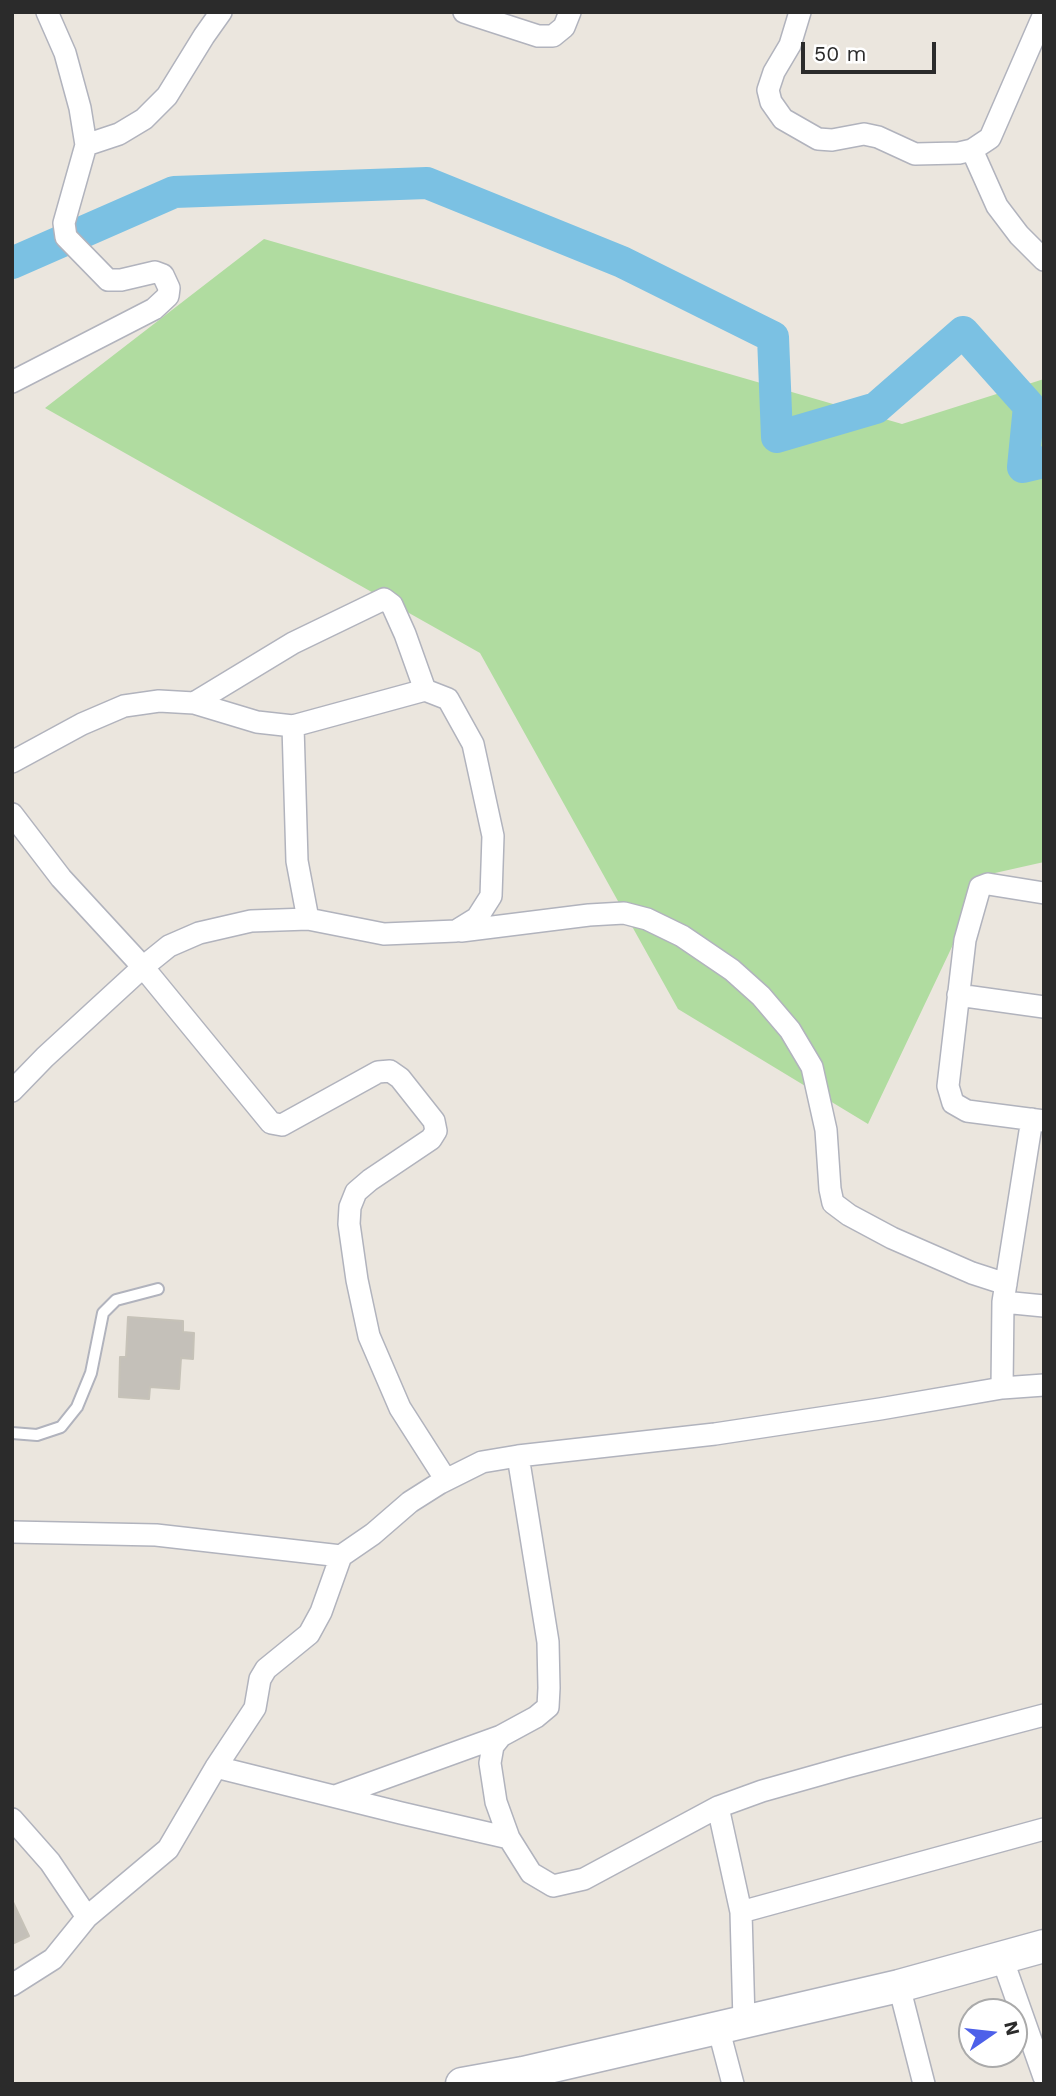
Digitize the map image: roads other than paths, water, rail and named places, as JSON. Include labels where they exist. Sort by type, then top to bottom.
[{"type":"street","points":[[12,382],[154,309],[168,296],[169,288],[163,275],[155,272],[121,280],[108,280],[66,237],[64,222],[86,145],[80,108],[65,53],[47,12]]},
{"type":"street","points":[[86,145],[119,134],[144,119],[167,96],[221,12]]},
{"type":"street","points":[[464,12],[538,36],[552,36],[564,27],[570,12]]},
{"type":"street","points":[[800,12],[790,45],[774,72],[768,90],[771,102],[783,119],[818,139],[832,140],[864,134],[878,137],[915,154],[959,153],[972,150],[990,138],[1044,14]]},
{"type":"street","points":[[972,150],[997,206],[1019,235],[1044,260]]},
{"type":"street","points":[[194,703],[293,643],[384,599],[392,605],[401,624],[425,690]]},
{"type":"street","points":[[12,762],[82,724],[124,706],[159,701],[194,703],[257,722],[293,726],[425,690],[448,699],[473,744],[493,836],[491,895],[477,918],[456,931]]},
{"type":"street","points":[[293,726],[298,861],[308,919]]},
{"type":"street","points":[[12,814],[61,878],[143,967],[271,1123],[282,1125],[378,1072],[390,1071],[400,1078],[434,1121],[436,1131],[431,1139],[356,1192],[350,1206],[349,1224],[369,1336],[400,1408],[446,1480]]},
{"type":"street","points":[[1002,1388],[1004,1293],[1038,1120],[967,1111],[953,1104],[948,1087],[965,940],[980,887],[988,884],[1044,893]]},
{"type":"street","points":[[12,1091],[143,967],[169,946],[199,933],[251,921],[308,919],[384,934],[456,931],[589,915],[624,914],[647,919],[682,936],[733,970],[761,996],[790,1030],[812,1067],[826,1130],[833,1203],[849,1215],[892,1238],[972,1273],[1004,1293],[1044,1306]]},
{"type":"street","points":[[958,995],[1044,1007]]},
{"type":"street","points":[[12,1985],[53,1959],[87,1917],[167,1849],[255,1708],[260,1679],[267,1669],[309,1634],[321,1612],[341,1556],[373,1534],[410,1502],[446,1480],[482,1462],[518,1456],[715,1434],[1002,1388],[1044,1385]]},
{"type":"street","points":[[335,1796],[501,1736],[536,1717],[548,1707],[548,1642],[518,1456]]},
{"type":"street","points":[[12,1532],[156,1535],[341,1556]]},
{"type":"street","points":[[501,1736],[493,1746],[490,1763],[496,1802],[509,1838],[531,1873],[553,1886],[584,1879],[718,1807],[762,1791],[1044,1715]]},
{"type":"street","points":[[216,1767],[509,1838]]},
{"type":"street","points":[[718,1807],[741,1912],[731,2024],[733,2084]]},
{"type":"street","points":[[12,1819],[50,1862],[87,1917]]},
{"type":"street","points":[[741,1912],[1044,1829]]},
{"type":"street","points":[[462,2084],[523,2073],[899,1986],[1044,1946]]},
{"type":"street","points":[[1002,1958],[1044,2075]]},
{"type":"street","points":[[899,1986],[924,2084]]},
{"type":"lane","points":[[12,1433],[37,1435],[61,1427],[77,1407],[91,1373],[103,1313],[116,1300],[158,1289]]},
{"type":"waterway","points":[[12,263],[174,192],[427,183],[622,262],[773,337],[777,437],[876,408],[963,332],[1029,406],[1023,467],[1044,462]]}]
